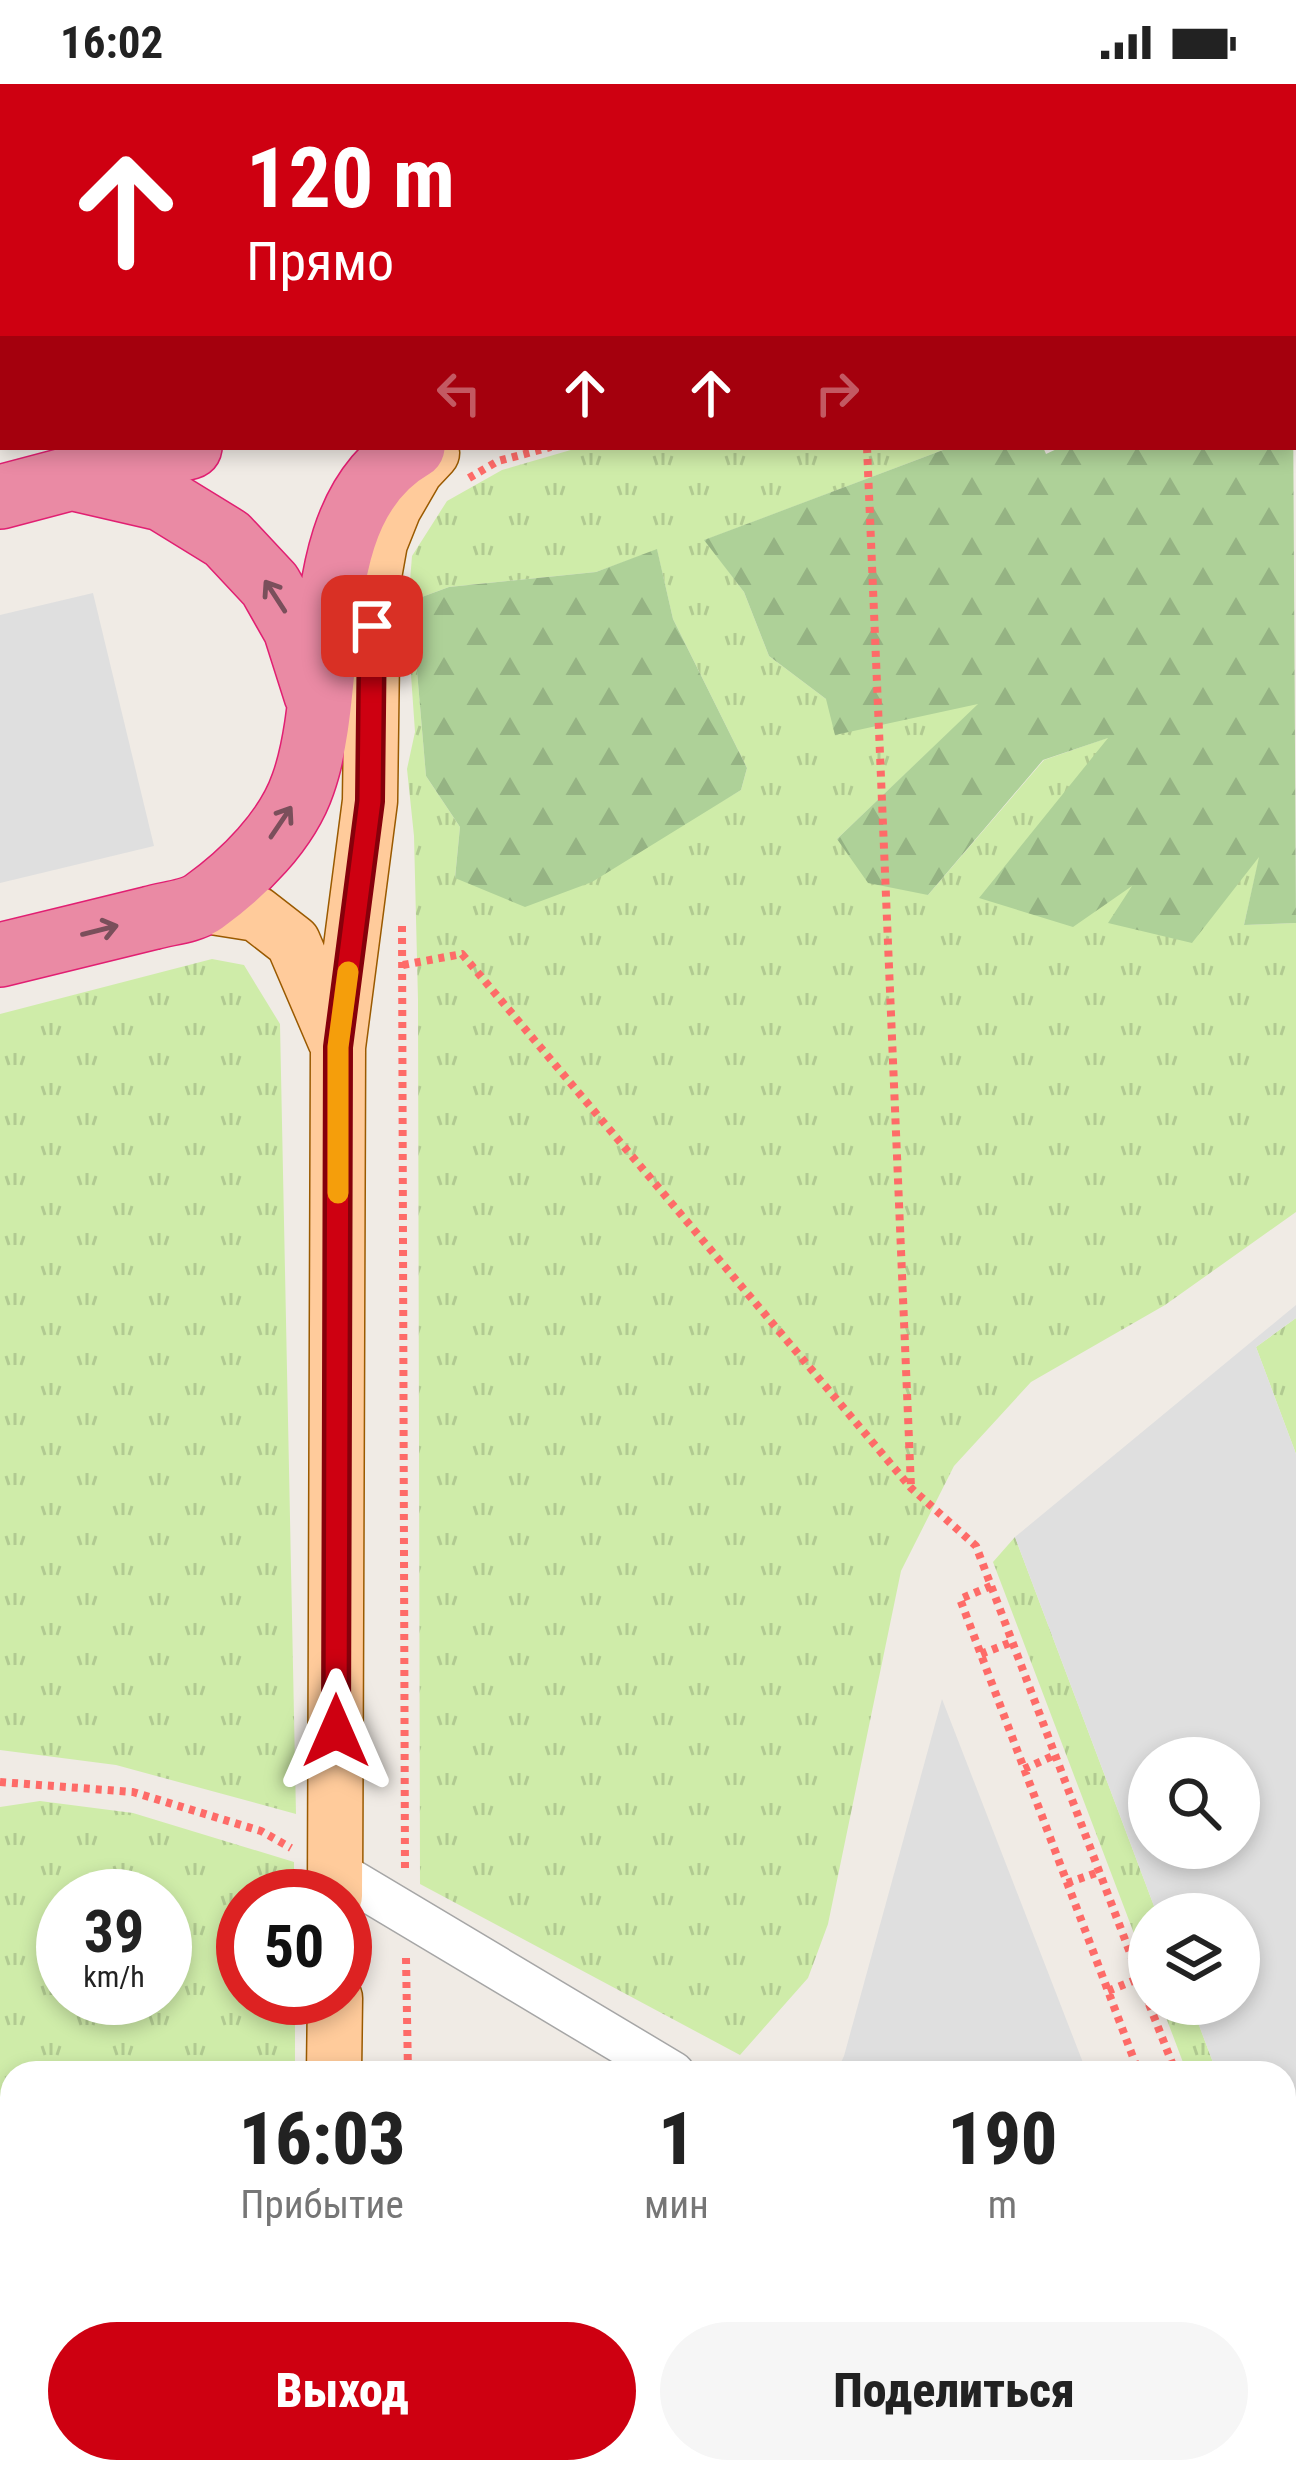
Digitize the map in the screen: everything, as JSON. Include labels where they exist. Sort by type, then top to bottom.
[{"type":"highway","points":[[0,497],[178,450]]},
{"type":"highway","points":[[0,955],[200,905],[255,857],[284,821],[302,787],[347,527],[368,486],[409,450]]},
{"type":"highway","points":[[71,478],[162,499],[227,539],[270,585],[296,629],[319,704]]},
{"type":"main road","points":[[335,1869],[338,1047],[370,801],[373,582],[380,543],[394,508],[416,470],[435,450]]},
{"type":"main road","points":[[200,905],[257,914],[293,942],[338,1047]]},
{"type":"main road","points":[[334,2025],[334,2061]]},
{"type":"lane","points":[[372,1898],[405,1912],[654,2061]]},
{"type":"path","points":[[867,450],[911,1488]]},
{"type":"path","points":[[408,2061],[404,965],[462,954],[911,1488],[976,1546],[1128,1947]]},
{"type":"path","points":[[991,1586],[960,1599],[1135,2061]]},
{"type":"path","points":[[981,1654],[1012,1642]]},
{"type":"path","points":[[1024,1768],[1055,1755]]},
{"type":"path","points":[[0,1782],[133,1792],[261,1831],[315,1869]]},
{"type":"path","points":[[1067,1883],[1099,1872]]},
{"type":"path","points":[[1108,1990],[1128,1982]]},
{"type":"path","points":[[1157,2025],[1171,2061]]},
{"type":"green space","points":[[571,450],[943,450],[705,540],[744,592],[769,656],[826,699],[980,703],[837,839],[928,895],[1044,760],[1110,737],[980,898],[1135,883],[1109,923],[1260,855],[1244,925],[1296,923],[1296,1212],[1165,1305],[1031,1382],[954,1466],[901,1571],[828,1924],[808,1978],[740,2055],[420,1884],[418,1000],[414,836],[407,769],[415,732],[407,618],[412,556],[447,501],[502,470]],"holes":[[[657,550],[673,619],[747,768],[741,790],[688,821],[455,878],[460,827],[426,776],[411,601],[449,587],[596,572]]]},
{"type":"green space","points":[[943,450],[1044,450],[1046,454],[1055,450],[1293,450],[1296,923],[1244,925],[1259,857],[1192,943],[1108,923],[1132,886],[1073,927],[979,898],[1108,738],[1043,760],[928,895],[868,883],[837,839],[978,704],[835,735],[826,699],[769,656],[744,592],[704,540]]},
{"type":"green space","points":[[657,549],[673,619],[747,768],[741,790],[592,882],[525,907],[455,878],[460,827],[426,776],[411,601],[449,587],[596,572]]},
{"type":"green space","points":[[212,959],[244,965],[280,1024],[296,1814],[116,1765],[0,1750],[0,1014]]},
{"type":"green space","points":[[1296,1318],[1296,1454],[1256,1347]]},
{"type":"green space","points":[[1015,1537],[1128,1837],[1128,1869],[1140,1869],[1149,1893],[1128,1893],[1128,1918],[993,1562]]},
{"type":"green space","points":[[40,1801],[133,1813],[294,1862],[294,1869],[216,1869],[216,2025],[295,2025],[295,2061],[0,2061],[0,1807]]},
{"type":"green space","points":[[1169,2025],[1199,2025],[1212,2061],[1182,2061]]},
{"type":"shaded area","points":[[93,593],[154,846],[0,883],[0,615]]},
{"type":"shaded area","points":[[1296,1305],[1296,1318],[1256,1347],[1296,1454],[1296,2061],[1212,2061],[1199,2025],[1260,2025],[1260,1893],[1149,1893],[1140,1869],[1260,1869],[1260,1737],[1128,1737],[1128,1837],[1015,1537]]},
{"type":"shaded area","points":[[942,1699],[1082,2061],[842,2061]]},
{"type":"slow traffic","points":[[338,1193],[338,1047],[348,972]]},
{"type":"route","points":[[336,1731],[338,1047],[370,801],[372,626]]}]
